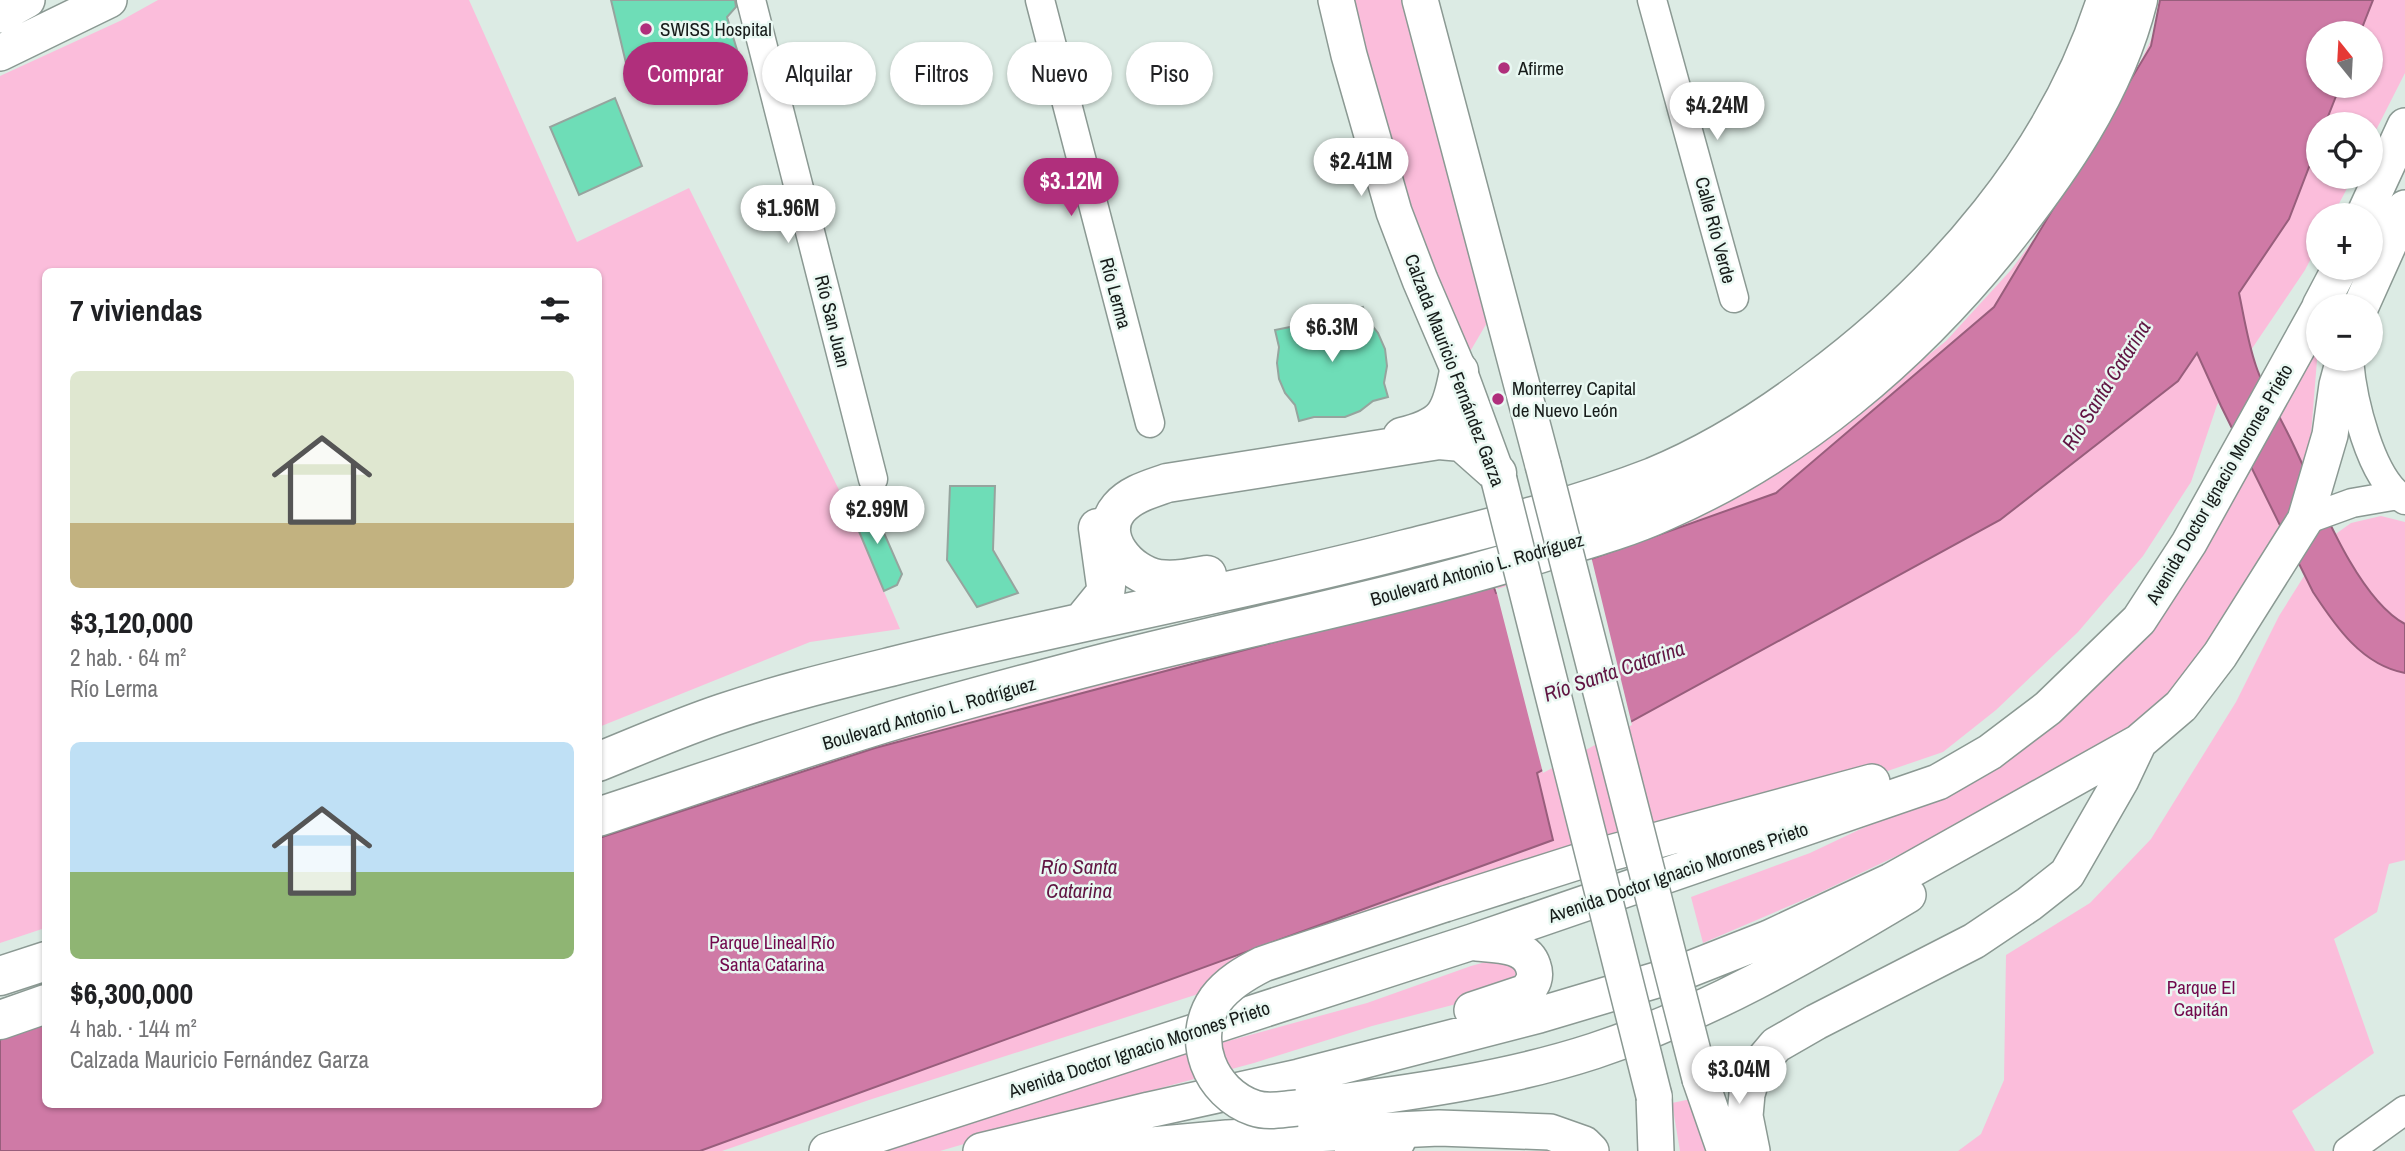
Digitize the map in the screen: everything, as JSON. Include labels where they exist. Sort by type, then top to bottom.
[{"type":"highway","name":"Boulevard Antonio L. Rodríguez","points":[[602,760],[723,713],[799,690],[1007,638],[1258,586],[1500,525],[1597,497],[1644,480],[1713,448],[1775,411],[1878,331],[1920,292],[1987,218],[2071,87],[2098,26],[2106,0]]},
{"type":"highway","name":"Boulevard Antonio L. Rodríguez","points":[[602,816],[871,727],[1057,675],[1460,578],[1623,527],[1662,513],[1714,488],[1750,468],[1834,409],[1891,364],[1944,311],[2035,201],[2078,138],[2111,79],[2138,0]]},
{"type":"highway","points":[[1083,621],[1105,594],[1107,577],[1099,545],[1099,523],[1106,502],[1122,485],[1160,471],[1377,442],[1429,429],[1445,416],[1450,407],[1460,371]]},
{"type":"highway","points":[[1349,564],[1274,566],[1180,580],[1157,579],[1135,570],[1125,560],[1114,543],[1111,526],[1113,516],[1132,496],[1167,483],[1439,440],[1462,442],[1498,477]]},
{"type":"highway","points":[[0,976],[42,962]]},
{"type":"highway","points":[[0,1020],[42,1005]]},
{"type":"main road","points":[[0,15],[27,0]]},
{"type":"main road","points":[[0,53],[109,0]]},
{"type":"main road","name":"Calzada Mauricio Fernández Garza","points":[[1336,0],[1349,55],[1395,212],[1420,280],[1460,371],[1498,477],[1654,1097],[1656,1151]]},
{"type":"main road","points":[[1420,0],[1543,465],[1700,1079],[1725,1151]]},
{"type":"main road","points":[[2370,203],[2405,126]]},
{"type":"main road","points":[[2366,294],[2405,208]]},
{"type":"main road","name":"Avenida Doctor Ignacio Morones Prieto","points":[[827,1151],[1472,942],[1938,782],[1990,752],[2048,708],[2139,620],[2189,543],[2306,331]]},
{"type":"main road","points":[[991,1148],[1298,1092],[1680,973],[1769,938],[1891,881],[2139,742],[2181,706],[2220,655],[2305,520],[2330,435],[2337,385],[2342,371]]},
{"type":"main road","points":[[1752,1151],[1745,1116],[1747,1094],[1754,1071],[1776,1045],[1974,940],[2029,904],[2067,874],[2121,780],[2139,742]]},
{"type":"main road","points":[[1472,942],[1523,952],[1533,964],[1535,972],[1532,985],[1526,992],[1516,996],[1372,1045],[1269,1110],[1257,1109],[1234,1098],[1219,1085],[1210,1069],[1203,1048],[1205,1027],[1215,1001],[1227,987],[1263,964],[1577,862],[1944,761],[1990,752]]},
{"type":"main road","points":[[1298,1092],[1418,1091],[1565,1059],[1660,1026],[1753,983],[1941,874],[1961,857],[1985,829]]},
{"type":"main road","points":[[1298,1092],[1313,1113],[1334,1115],[1543,1107],[1565,1111],[1588,1135]]},
{"type":"main road","points":[[991,1148],[1141,1146],[1240,1137],[1439,1128],[1550,1132],[1584,1144],[1588,1135],[1600,1131],[1613,1151]]},
{"type":"street","name":"Río San Juan","points":[[751,0],[873,479]]},
{"type":"street","name":"Río Lerma","points":[[1040,0],[1150,423]]},
{"type":"street","name":"Calle Río Verde","points":[[1652,0],[1734,298]]},
{"type":"street","points":[[2348,371],[2367,444],[2380,470],[2401,497]]},
{"type":"street","points":[[2305,520],[2352,503],[2401,497]]},
{"type":"street","points":[[2348,1151],[2405,1110]]},
{"type":"street","points":[[1349,1151],[1405,1141],[1439,1128]]},
{"type":"green space","points":[[158,0],[469,0],[577,242],[689,188],[849,510],[900,629],[810,642],[602,726],[602,268],[42,268],[42,929],[0,943],[0,76],[122,20]]},
{"type":"green space","points":[[1351,0],[1408,0],[1488,321],[1468,355],[1406,191]]},
{"type":"green space","name":"Río Santa Catarina","points":[[2166,0],[2405,0],[2405,73],[2383,116],[2383,112],[2306,112],[2306,189],[2347,189],[2339,203],[2306,203],[2306,268],[2217,405],[2191,482],[2143,556],[2078,632],[1996,710],[1943,752],[869,1100],[722,1151],[0,1151],[0,1028],[42,1097],[42,1108],[602,1108],[602,827],[952,715],[1295,626],[1873,399],[1946,341],[2011,270],[2097,154],[2159,23]]},
{"type":"green space","points":[[2306,368],[2306,371],[2316,371],[2311,434],[2292,505],[2248,581],[2202,652],[2144,724],[1932,839],[1817,894],[1703,943],[1691,897],[1810,853],[1926,798],[2049,721],[2248,467]]},
{"type":"green space","name":"Parque El Capitán","points":[[2381,516],[2405,522],[2405,860],[2389,864],[2377,912],[2334,939],[2374,1053],[2292,1111],[2315,1151],[1958,1151],[1981,1134],[2004,1080],[2006,955],[2090,903],[2151,839],[2236,702],[2279,616],[2326,541],[2351,523]]},
{"type":"green space","points":[[1500,958],[1515,966],[1516,980],[1510,990],[1372,1026],[1254,1063],[940,1151],[878,1151],[1140,1065],[1367,1003]]},
{"type":"green space","points":[[1691,1099],[1705,1151],[1680,1151],[1672,1103]]},
{"type":"water","name":"Río Santa Catarina","points":[[2160,0],[2373,0],[2365,21],[2306,21],[2306,98],[2335,98],[2330,112],[2306,112],[2306,175],[2289,219],[2239,293],[2260,376],[2326,516],[2354,569],[2370,592],[2387,611],[2405,624],[2405,673],[2390,669],[2363,653],[2341,631],[2313,592],[2197,353],[2178,381],[2000,520],[1537,773],[1553,840],[700,1151],[0,1151],[0,1039],[42,1025],[42,1108],[602,1108],[602,837],[875,748],[1467,591],[1493,585],[1496,593],[1776,493],[1994,307],[2151,46]]},
{"type":"pier","points":[[1591,556],[1632,725],[1543,773],[1494,582],[1498,589]]},
{"type":"building","name":"SWISS Hospital","points":[[611,0],[735,0],[736,7],[727,17],[735,42],[623,42],[623,51]]},
{"type":"building","points":[[615,98],[642,166],[579,195],[550,127]]},
{"type":"building","points":[[1363,307],[1385,349],[1387,366],[1384,383],[1388,397],[1373,401],[1360,411],[1345,417],[1314,417],[1299,421],[1295,405],[1285,393],[1279,379],[1279,347],[1275,330],[1290,327],[1315,311],[1347,311]]},
{"type":"building","points":[[950,486],[995,486],[993,550],[1018,593],[977,607],[947,560]]},
{"type":"building","points":[[870,501],[902,574],[897,585],[884,591],[850,510]]},
{"type":"place","name":"SWISS Hospital","points":[[646,29]]},
{"type":"place","name":"Afirme","points":[[1504,68]]},
{"type":"place","name":"Monterrey Capital de Nuevo León","points":[[1498,399]]},
{"type":"park label","name":"Parque Lineal Río Santa Catarina","points":[[772,953]]}]
